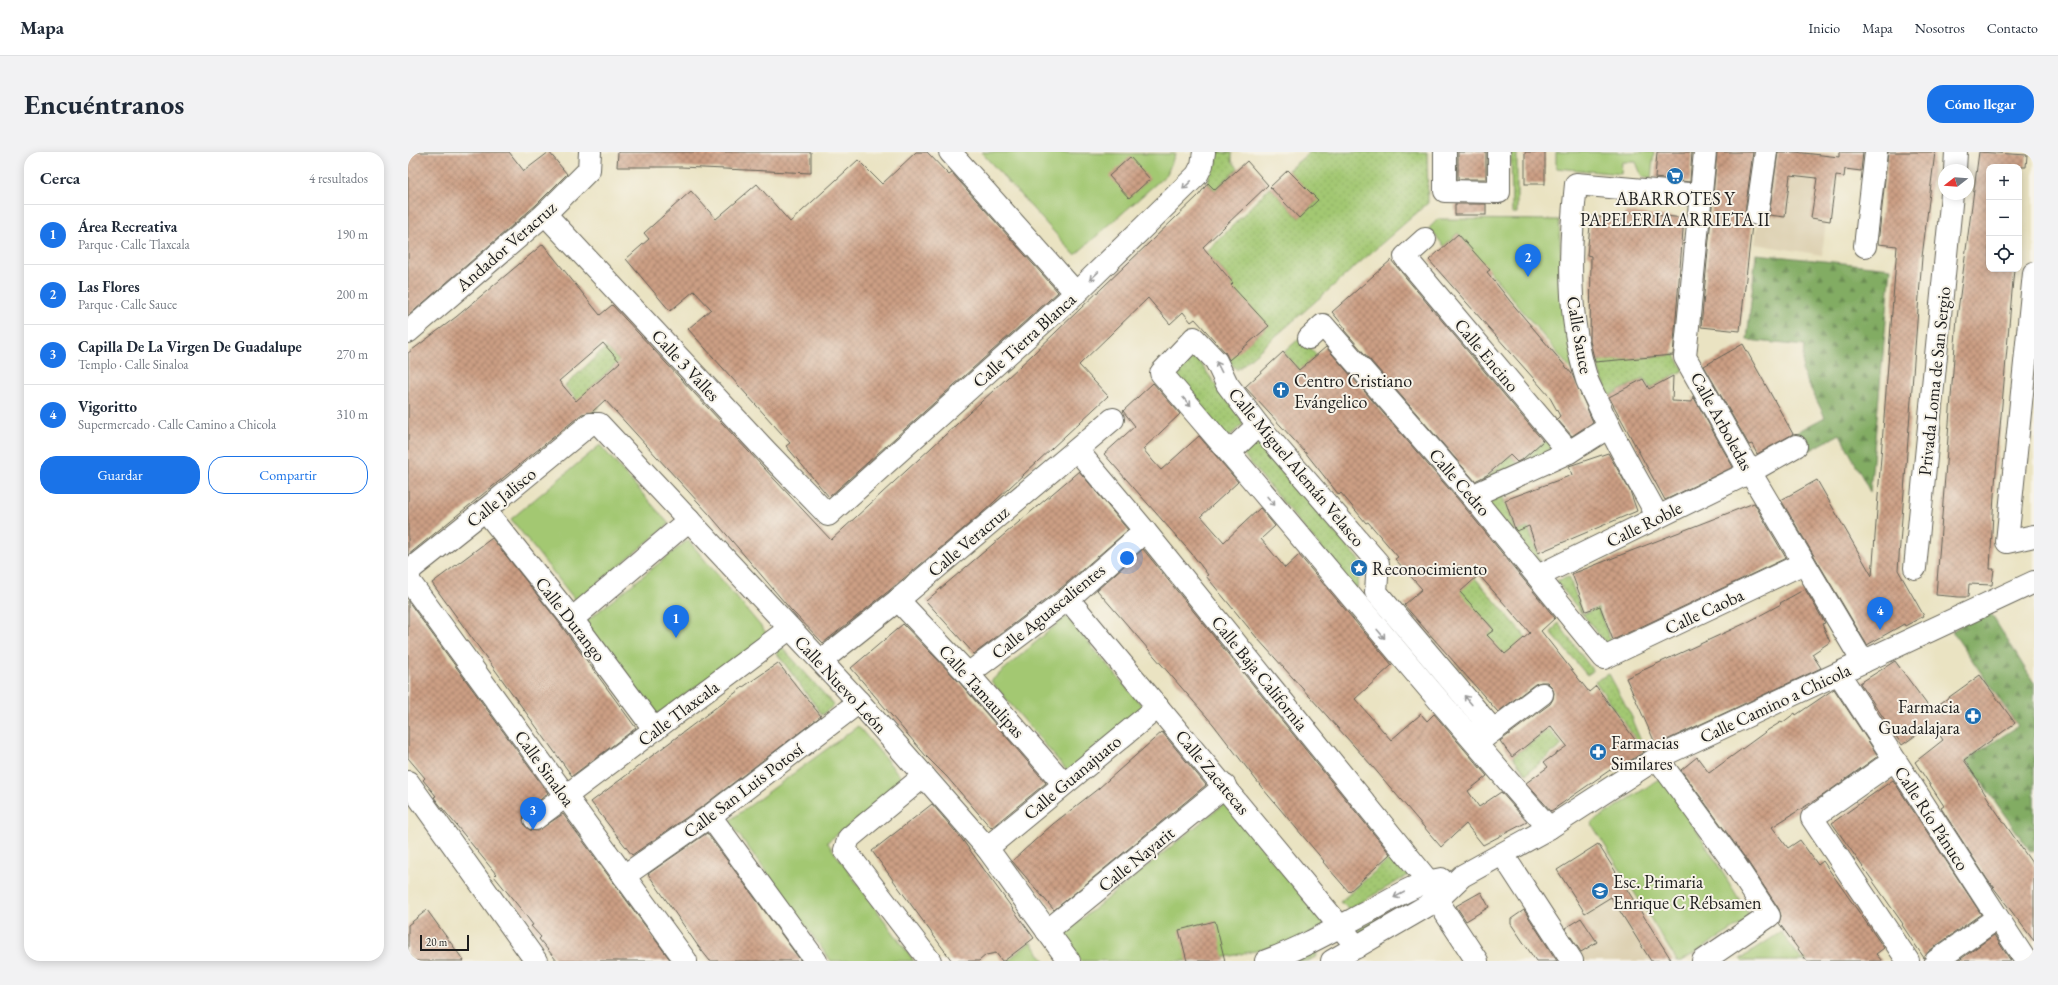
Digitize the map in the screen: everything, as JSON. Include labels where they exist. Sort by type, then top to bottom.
[{"type":"street","name":"Andador Veracruz","points":[[408,332],[545,214],[589,170],[590,152]]},
{"type":"street","points":[[950,152],[1076,293]]},
{"type":"street","name":"Calle Tierra Blanca","points":[[828,515],[1076,293],[1198,175],[1202,165],[1204,152]]},
{"type":"street","points":[[1445,152],[1445,191],[1500,192],[1499,152]]},
{"type":"street","name":"Calle Arboledas","points":[[1705,152],[1685,357],[1750,472],[1864,662]]},
{"type":"street","points":[[1758,214],[1766,152]]},
{"type":"street","points":[[1865,246],[1876,152]]},
{"type":"street","points":[[1955,164],[1956,152]]},
{"type":"street","name":"Calle Sauce","points":[[1658,517],[1609,427],[1588,380],[1580,350],[1574,308],[1570,256],[1571,226],[1576,184],[1700,195]]},
{"type":"street","name":"Privada Loma de San Sergio","points":[[1915,568],[1951,200]]},
{"type":"street","name":"Calle 3 Valles","points":[[545,214],[766,451],[828,515]]},
{"type":"street","name":"Calle Encino","points":[[1425,239],[1405,257],[1568,452]]},
{"type":"street","points":[[2034,273],[2031,328],[2007,542],[2034,536]]},
{"type":"street","name":"Calle Cedro","points":[[1309,338],[1323,326],[1472,496],[1604,658]]},
{"type":"street","name":"Calle Miguel Alemán Velasco","points":[[1230,452],[1161,373],[1194,338],[1216,361],[1227,384],[1258,425],[1378,563],[1376,592]]},
{"type":"street","name":"Calle Veracruz","points":[[821,661],[898,600],[1112,419]]},
{"type":"street","name":"Calle Jalisco","points":[[409,573],[412,568],[590,424],[595,423]]},
{"type":"street","name":"Calle Nuevo León","points":[[595,423],[599,424],[789,629],[859,702],[987,848],[1069,961]]},
{"type":"street","points":[[1258,425],[1230,452],[1362,612],[1549,828]]},
{"type":"street","points":[[1472,496],[1568,452],[1609,427]]},
{"type":"street","name":"Calle Roble","points":[[1538,576],[1750,472],[1796,446]]},
{"type":"street","name":"Calle Baja California","points":[[1077,450],[1145,531],[1432,890],[1477,961]]},
{"type":"street","name":"Calle Durango","points":[[485,510],[572,619],[655,730]]},
{"type":"street","points":[[572,619],[689,520]]},
{"type":"street","name":"Calle Aguascalientes","points":[[968,674],[1068,599],[1145,531]]},
{"type":"street","name":"Calle Caoba","points":[[1604,658],[1804,564]]},
{"type":"street","name":"Calle Sinaloa","points":[[409,573],[409,581],[686,961]]},
{"type":"street","name":"Calle Camino a Chicola","points":[[1266,961],[1287,953],[1341,926],[1432,890],[1462,876],[1503,855],[1549,828],[1657,758],[2034,582]]},
{"type":"street","points":[[1362,612],[1376,592],[1493,730]]},
{"type":"street","name":"Calle Zacatecas","points":[[1068,599],[1225,786],[1357,947]]},
{"type":"street","name":"Calle Tamaulipas","points":[[898,600],[968,674],[1064,784]]},
{"type":"street","name":"Calle Tlaxcala","points":[[535,819],[789,629]]},
{"type":"street","name":"Calle Río Pánuco","points":[[1839,674],[2026,961]]},
{"type":"street","points":[[1476,745],[1493,730],[1542,694]]},
{"type":"street","name":"Calle San Luis Potosí","points":[[624,876],[710,816],[859,702]]},
{"type":"street","name":"Calle Guanajuato","points":[[987,848],[1158,707]]},
{"type":"street","points":[[1657,758],[1736,866],[1769,916],[1703,961]]},
{"type":"street","points":[[1894,760],[1812,818],[1908,961]]},
{"type":"street","points":[[924,776],[849,838],[846,843],[845,850],[930,961]]},
{"type":"street","points":[[408,782],[536,961]]},
{"type":"street","name":"Calle Nayarit","points":[[1047,931],[1225,786]]},
{"type":"street","points":[[710,816],[816,961]]},
{"type":"street","points":[[1503,855],[1572,961]]},
{"type":"street","name":"Calle Camino a Chicola","points":[[1332,961],[1357,947],[1432,890]]},
{"type":"street","points":[[1936,961],[1997,918]]},
{"type":"shaded area","points":[[1768,152],[1834,152],[1822,255],[1755,244]]},
{"type":"shaded area","name":"Esc. Primaria Enrique C Rébsamen","points":[[1598,843],[1674,961],[1585,961],[1563,928],[1585,913],[1557,869]]},
{"type":"green space","points":[[981,152],[1175,154],[1167,174],[1075,255]]},
{"type":"green space","points":[[1213,152],[1232,153],[1232,161],[1238,168],[1215,190],[1208,183]]},
{"type":"green space","points":[[1310,152],[1427,152],[1428,203],[1237,370],[1228,360],[1268,326],[1199,318],[1233,283],[1207,252],[1270,187],[1299,218],[1317,201],[1288,170]]},
{"type":"green space","points":[[1511,152],[1517,152],[1517,213],[1512,213]]},
{"type":"green space","points":[[1556,152],[1654,152],[1651,179],[1642,177],[1636,162],[1622,162],[1621,174],[1556,168]]},
{"type":"green space","points":[[1438,219],[1559,220],[1564,308],[1578,378],[1458,233],[1444,246],[1429,228]]},
{"type":"green space","points":[[1756,254],[1891,268],[1870,492],[1840,434],[1805,453],[1795,433],[1825,417],[1802,371],[1804,346],[1747,340]]},
{"type":"green space","points":[[1301,337],[1317,355],[1300,370],[1284,352]]},
{"type":"green space","points":[[606,347],[619,361],[586,392],[599,407],[591,414],[565,386]]},
{"type":"green space","points":[[1675,355],[1684,370],[1650,388],[1644,378],[1609,396],[1599,371],[1598,361]]},
{"type":"green space","points":[[1195,356],[1244,423],[1226,439],[1173,378]]},
{"type":"green space","points":[[1548,439],[1561,453],[1481,483],[1510,456],[1518,464]]},
{"type":"green space","points":[[1257,441],[1362,564],[1356,591],[1243,454]]},
{"type":"green space","points":[[600,445],[669,524],[576,601],[511,519]]},
{"type":"green space","points":[[1501,492],[1515,532],[1528,528],[1542,566],[1483,500]]},
{"type":"green space","points":[[688,540],[769,636],[656,715],[584,623]]},
{"type":"green space","points":[[1569,577],[1583,614],[1598,608],[1612,645],[1608,646],[1556,581]]},
{"type":"green space","points":[[1475,578],[1526,637],[1511,649],[1518,657],[1512,663],[1500,649],[1468,678],[1456,664],[1494,629],[1476,610],[1438,644],[1422,626]]},
{"type":"green space","points":[[1988,609],[2034,683],[2034,852],[2030,851],[1966,760],[2018,726],[1952,631]]},
{"type":"green space","points":[[1066,616],[1143,707],[1068,772],[991,681]]},
{"type":"green space","points":[[1558,623],[1593,671],[1587,675],[1551,633]]},
{"type":"green space","points":[[781,646],[834,705],[822,715],[776,652]]},
{"type":"green space","points":[[1609,674],[1633,719],[1632,720],[1646,753],[1595,681]]},
{"type":"green space","points":[[858,726],[906,783],[827,842],[914,961],[831,961],[729,821]]},
{"type":"green space","points":[[1549,729],[1562,745],[1526,774],[1513,757]]},
{"type":"green space","points":[[1663,777],[1751,918],[1682,961],[1677,961],[1591,823]]},
{"type":"green space","points":[[1225,803],[1325,925],[1293,943],[1207,961],[1080,961],[1062,935]]},
{"type":"green space","points":[[1396,851],[1414,872],[1349,909],[1340,902],[1387,861],[1387,857]]},
{"type":"green space","points":[[1413,899],[1422,902],[1363,936],[1357,930]]},
{"type":"green space","points":[[1781,932],[1802,960],[1806,958],[1808,961],[1742,961],[1740,959]]},
{"type":"green space","points":[[1031,942],[1045,961],[1007,961]]},
{"type":"green space","points":[[1316,949],[1317,956],[1308,961],[1290,961]]},
{"type":"building","points":[[408,152],[509,152],[524,171],[549,152],[567,174],[536,205],[408,316]]},
{"type":"building","points":[[618,152],[811,152],[811,173],[681,167],[617,167]]},
{"type":"building","points":[[916,152],[927,152],[949,175],[952,173],[1058,292],[829,497],[786,446],[790,443],[688,329],[711,309],[694,291],[670,311],[626,259],[649,239],[644,233],[691,191],[716,219],[757,184],[790,222],[858,160],[882,184]]},
{"type":"building","points":[[1458,152],[1486,152],[1486,179],[1458,179]]},
{"type":"building","points":[[1525,152],[1545,152],[1545,184],[1525,184]]},
{"type":"building","points":[[1657,152],[1692,152],[1690,182],[1655,178]]},
{"type":"building","points":[[1717,152],[1753,152],[1745,212],[1746,219],[1752,225],[1740,331],[1701,327]]},
{"type":"building","points":[[1778,152],[1795,152],[1839,157],[1839,152],[1863,152],[1861,171],[1845,169],[1844,177],[1836,176],[1830,221],[1811,218],[1817,178],[1790,175],[1785,217],[1769,215]]},
{"type":"building","points":[[1888,152],[1935,152],[1922,257],[1898,570],[1924,616],[1905,626],[1904,624],[1867,645],[1781,500],[1817,480],[1872,576],[1897,246],[1878,244]]},
{"type":"building","points":[[1979,152],[2027,155],[2026,167],[2022,167],[2022,164],[1986,164],[1986,272],[2014,272],[1994,495],[1990,569],[1994,569],[1992,585],[1969,584],[1968,597],[1959,597],[1936,595],[1957,318],[1973,200],[1974,200]]},
{"type":"building","points":[[1130,157],[1150,179],[1129,198],[1109,176]]},
{"type":"building","points":[[1247,161],[1268,185],[1203,247],[1233,283],[1231,285],[1269,326],[1229,360],[1225,352],[1195,319],[1191,322],[1183,312],[1170,324],[1148,298],[1079,365],[1108,396],[981,514],[890,590],[823,643],[791,610],[709,514],[605,400],[592,412],[582,414],[408,555],[408,353],[456,317],[543,244],[600,315],[612,305],[831,540],[1032,355],[1198,196],[1208,183],[1215,190]],"holes":[[[603,343],[620,362],[576,401],[559,381]]]},
{"type":"building","points":[[1288,170],[1318,200],[1299,218],[1270,187]]},
{"type":"building","points":[[1455,204],[1486,204],[1486,215],[1455,215]]},
{"type":"building","points":[[1626,212],[1684,218],[1673,355],[1595,362],[1590,341],[1591,256],[1587,255],[1591,216],[1625,220]]},
{"type":"building","points":[[1458,234],[1490,270],[1487,272],[1572,374],[1593,422],[1572,436],[1557,419],[1560,416],[1549,396],[1429,260]]},
{"type":"building","points":[[1391,260],[1543,441],[1523,459],[1517,462],[1510,455],[1487,475],[1475,481],[1344,330],[1346,329],[1332,312]]},
{"type":"building","points":[[1743,344],[1793,434],[1757,454],[1752,444],[1749,445],[1704,366]]},
{"type":"building","points":[[1326,347],[1462,504],[1555,618],[1541,631],[1589,692],[1596,686],[1644,752],[1625,764],[1623,761],[1551,811],[1526,783],[1548,767],[1544,762],[1567,746],[1551,726],[1512,757],[1500,741],[1550,704],[1554,693],[1552,687],[1547,682],[1535,684],[1498,712],[1404,605],[1422,589],[1395,559],[1398,557],[1368,522],[1366,523],[1341,493],[1339,495],[1305,452],[1245,387],[1283,352],[1299,370]],"holes":[[[1479,575],[1530,633],[1505,654],[1487,635],[1494,630],[1460,592]]]},
{"type":"building","points":[[1673,376],[1672,401],[1692,402],[1693,396],[1733,467],[1665,500],[1609,397],[1643,379],[1649,389]]},
{"type":"building","points":[[1153,383],[1180,414],[1143,449],[1153,461],[1161,470],[1199,436],[1238,482],[1201,516],[1224,542],[1260,508],[1275,526],[1261,539],[1285,568],[1299,555],[1392,665],[1355,699],[1391,740],[1421,714],[1427,721],[1434,714],[1487,776],[1468,791],[1479,807],[1501,792],[1527,822],[1483,845],[1466,824],[1441,847],[1372,766],[1257,638],[1206,576],[1208,575],[1192,554],[1104,454],[1135,426],[1123,411]]},
{"type":"building","points":[[1608,453],[1630,491],[1637,511],[1538,553],[1529,526],[1517,531],[1515,529],[1505,500],[1572,475],[1569,466]]},
{"type":"building","points":[[1079,471],[1128,530],[1060,589],[974,654],[926,601]]},
{"type":"building","points":[[1754,503],[1786,558],[1613,640],[1600,606],[1586,611],[1572,574]]},
{"type":"building","points":[[492,538],[557,620],[636,728],[572,776],[432,583]]},
{"type":"building","points":[[1143,549],[1390,854],[1349,892],[1263,789],[1213,724],[1097,590]]},
{"type":"building","points":[[1805,589],[1825,623],[1822,624],[1830,642],[1812,654],[1821,668],[1656,745],[1626,678],[1748,622]]},
{"type":"building","points":[[408,601],[548,793],[524,814],[523,820],[525,826],[530,830],[537,831],[563,814],[671,961],[557,961],[539,939],[541,937],[531,926],[533,925],[494,876],[496,874],[439,804],[434,797],[436,796],[423,780],[425,778],[408,758]]},
{"type":"building","points":[[903,624],[959,682],[1046,783],[991,828],[947,777],[926,756],[851,668]]},
{"type":"building","points":[[1895,661],[1931,710],[1980,675],[2015,723],[1964,760],[1978,780],[1977,781],[1994,808],[2034,866],[2034,941],[1987,879],[1941,808],[1944,806],[1915,762],[1943,740],[1932,724],[1902,745],[1860,683]]},
{"type":"building","points":[[778,663],[821,716],[703,806],[632,855],[591,802],[743,687]]},
{"type":"building","points":[[1834,689],[1878,756],[1825,794],[1772,827],[1788,848],[1800,840],[1818,865],[1823,861],[1884,948],[1876,954],[1882,961],[1807,961],[1779,923],[1781,916],[1779,909],[1746,859],[1681,770],[1697,757],[1709,773],[1768,730],[1781,722],[1782,723],[1795,713],[1796,715]]},
{"type":"building","points":[[1162,732],[1206,785],[1054,910],[1012,861],[1053,824],[1099,788]]},
{"type":"building","points":[[1893,780],[1981,914],[1929,951],[1924,958],[1902,925],[1903,924],[1832,823]]},
{"type":"building","points":[[932,804],[961,838],[1034,938],[1004,961],[1002,961],[996,953],[986,955],[979,961],[952,961],[872,851]]},
{"type":"building","points":[[707,833],[801,961],[710,961],[698,946],[648,874]]},
{"type":"building","points":[[1598,844],[1672,961],[1651,961],[1611,897],[1585,913],[1557,870]]},
{"type":"building","points":[[1481,892],[1489,907],[1466,921],[1456,906]]},
{"type":"building","points":[[427,910],[464,961],[414,961],[408,953],[408,925]]},
{"type":"building","points":[[1524,910],[1557,961],[1536,961],[1511,924],[1511,919]]},
{"type":"building","points":[[1581,918],[1597,942],[1581,952],[1565,928]]},
{"type":"building","points":[[1215,921],[1225,961],[1187,961],[1179,930]]},
{"type":"building","points":[[1994,935],[2011,961],[1958,961]]},
{"type":"place","name":"ABARROTES Y PAPELERIA ARRIETA II","points":[[1675,176]]},
{"type":"place","name":"Las Flores","points":[[1528,277]]},
{"type":"place","name":"Centro Cristiano Evángelico","points":[[1281,390]]},
{"type":"place","name":"Reconocimiento","points":[[1359,568]]},
{"type":"place","name":"Vigoritto","points":[[1880,630]]},
{"type":"place","name":"Área Recreativa","points":[[676,638]]},
{"type":"place","name":"Farmacia Guadalajara","points":[[1973,716]]},
{"type":"place","name":"Farmacias Similares","points":[[1598,752]]},
{"type":"place","name":"Capilla De La Virgen De Guadalupe","points":[[533,830]]},
{"type":"place","name":"Esc. Primaria Enrique C Rébsamen","points":[[1600,891]]}]
